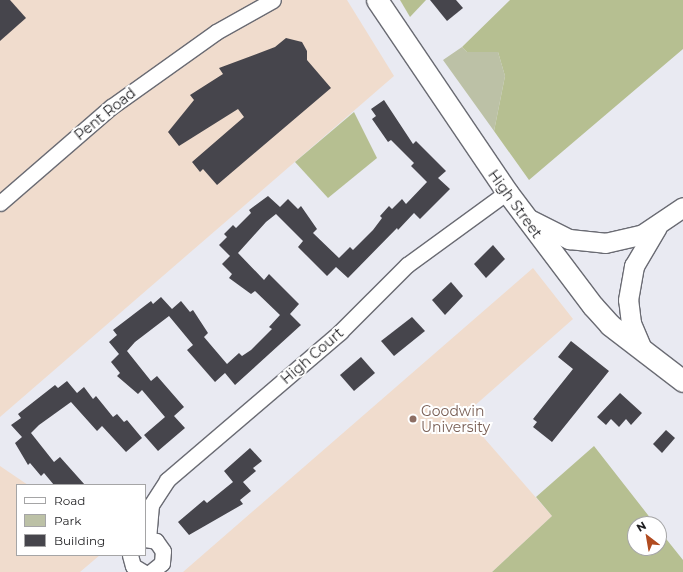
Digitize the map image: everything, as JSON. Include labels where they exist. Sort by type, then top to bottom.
[{"type":"main road","name":"High Street","points":[[377,0],[521,212],[602,318],[683,381]]},
{"type":"street","name":"Pent Road","points":[[0,202],[111,107],[262,0]]},
{"type":"street","name":"Pent Road","points":[[216,32],[273,0]]},
{"type":"street","name":"High Court","points":[[151,572],[160,566],[164,554],[158,543],[146,539],[152,505],[167,480],[340,332],[407,265],[507,192]]},
{"type":"street","points":[[521,212],[552,233],[587,243],[626,240],[657,226],[683,207]]},
{"type":"street","points":[[642,350],[631,324],[628,294],[636,259],[657,226]]},
{"type":"street","points":[[130,556],[133,566],[143,572]]},
{"type":"shaded area","points":[[0,0],[347,0],[394,76],[0,417]]},
{"type":"shaded area","name":"Goodwin University","points":[[533,268],[573,319],[464,415],[552,516],[492,572],[183,572]]},
{"type":"shaded area","points":[[0,466],[27,484],[16,484],[16,556],[99,556],[80,572],[0,572]]},
{"type":"green space","points":[[400,0],[426,0],[410,17]]},
{"type":"green space","points":[[510,0],[683,0],[683,49],[529,180],[494,131],[505,76],[498,52],[467,52],[462,47]]},
{"type":"green space","points":[[462,47],[467,52],[498,52],[505,76],[494,131],[443,60]]},
{"type":"green space","points":[[354,112],[377,158],[328,198],[295,162]]},
{"type":"green space","points":[[594,446],[649,516],[627,516],[627,556],[667,556],[667,540],[683,560],[683,572],[492,572],[552,516],[536,497]]},
{"type":"building","points":[[0,0],[10,0],[26,18],[0,41]]},
{"type":"building","points":[[430,0],[456,0],[463,8],[447,21]]},
{"type":"building","points":[[286,38],[302,42],[307,51],[307,60],[331,88],[217,185],[203,169],[200,172],[192,162],[244,117],[238,109],[179,146],[168,132],[194,100],[190,95],[223,74],[219,68],[275,47]]},
{"type":"building","points":[[384,100],[413,144],[416,141],[446,171],[438,178],[450,189],[420,219],[414,213],[398,230],[397,228],[348,278],[336,267],[327,276],[298,247],[303,241],[276,214],[266,222],[238,253],[264,280],[269,274],[299,304],[290,314],[301,325],[235,385],[225,373],[215,382],[187,350],[193,345],[169,316],[135,342],[127,351],[151,381],[157,376],[184,407],[174,416],[185,428],[158,451],[144,435],[165,417],[142,390],[138,394],[117,376],[120,373],[111,362],[119,354],[109,342],[117,335],[113,330],[151,301],[153,304],[161,297],[172,309],[181,301],[190,312],[193,310],[208,333],[204,337],[227,364],[239,353],[242,356],[251,350],[272,329],[269,327],[280,315],[255,291],[251,294],[229,278],[232,274],[222,264],[230,256],[219,245],[227,237],[224,234],[233,225],[236,228],[251,213],[249,210],[268,196],[280,207],[288,199],[298,209],[301,206],[317,229],[313,233],[339,258],[350,247],[353,250],[373,230],[382,218],[380,216],[389,206],[392,209],[402,199],[406,204],[427,182],[411,166],[414,163],[391,140],[388,142],[372,119],[376,116],[371,109]]},
{"type":"building","points":[[493,245],[505,259],[486,278],[474,264]]},
{"type":"building","points":[[451,282],[463,296],[445,315],[432,300]]},
{"type":"building","points":[[412,317],[425,331],[394,356],[381,341]]},
{"type":"building","points":[[571,341],[609,371],[552,442],[533,427],[537,422],[533,419],[573,369],[558,357]]},
{"type":"building","points":[[361,357],[375,373],[354,391],[340,375]]},
{"type":"building","points":[[67,381],[77,393],[84,387],[93,399],[96,396],[113,417],[117,414],[124,422],[127,420],[142,438],[126,452],[102,426],[97,431],[71,402],[39,425],[31,433],[54,462],[60,457],[84,484],[53,484],[44,473],[41,476],[30,463],[28,465],[15,443],[22,437],[11,425],[21,418],[18,414],[55,385],[58,388]]},
{"type":"building","points":[[620,393],[642,413],[631,425],[626,419],[619,427],[611,419],[606,425],[597,417]]},
{"type":"building","points":[[666,430],[675,438],[662,453],[653,444]]},
{"type":"building","points":[[250,448],[262,461],[253,468],[256,471],[243,482],[251,491],[240,500],[243,504],[189,535],[178,522],[204,500],[207,503],[233,482],[224,471]]},
{"type":"place","name":"Goodwin University","points":[[413,419]]}]
